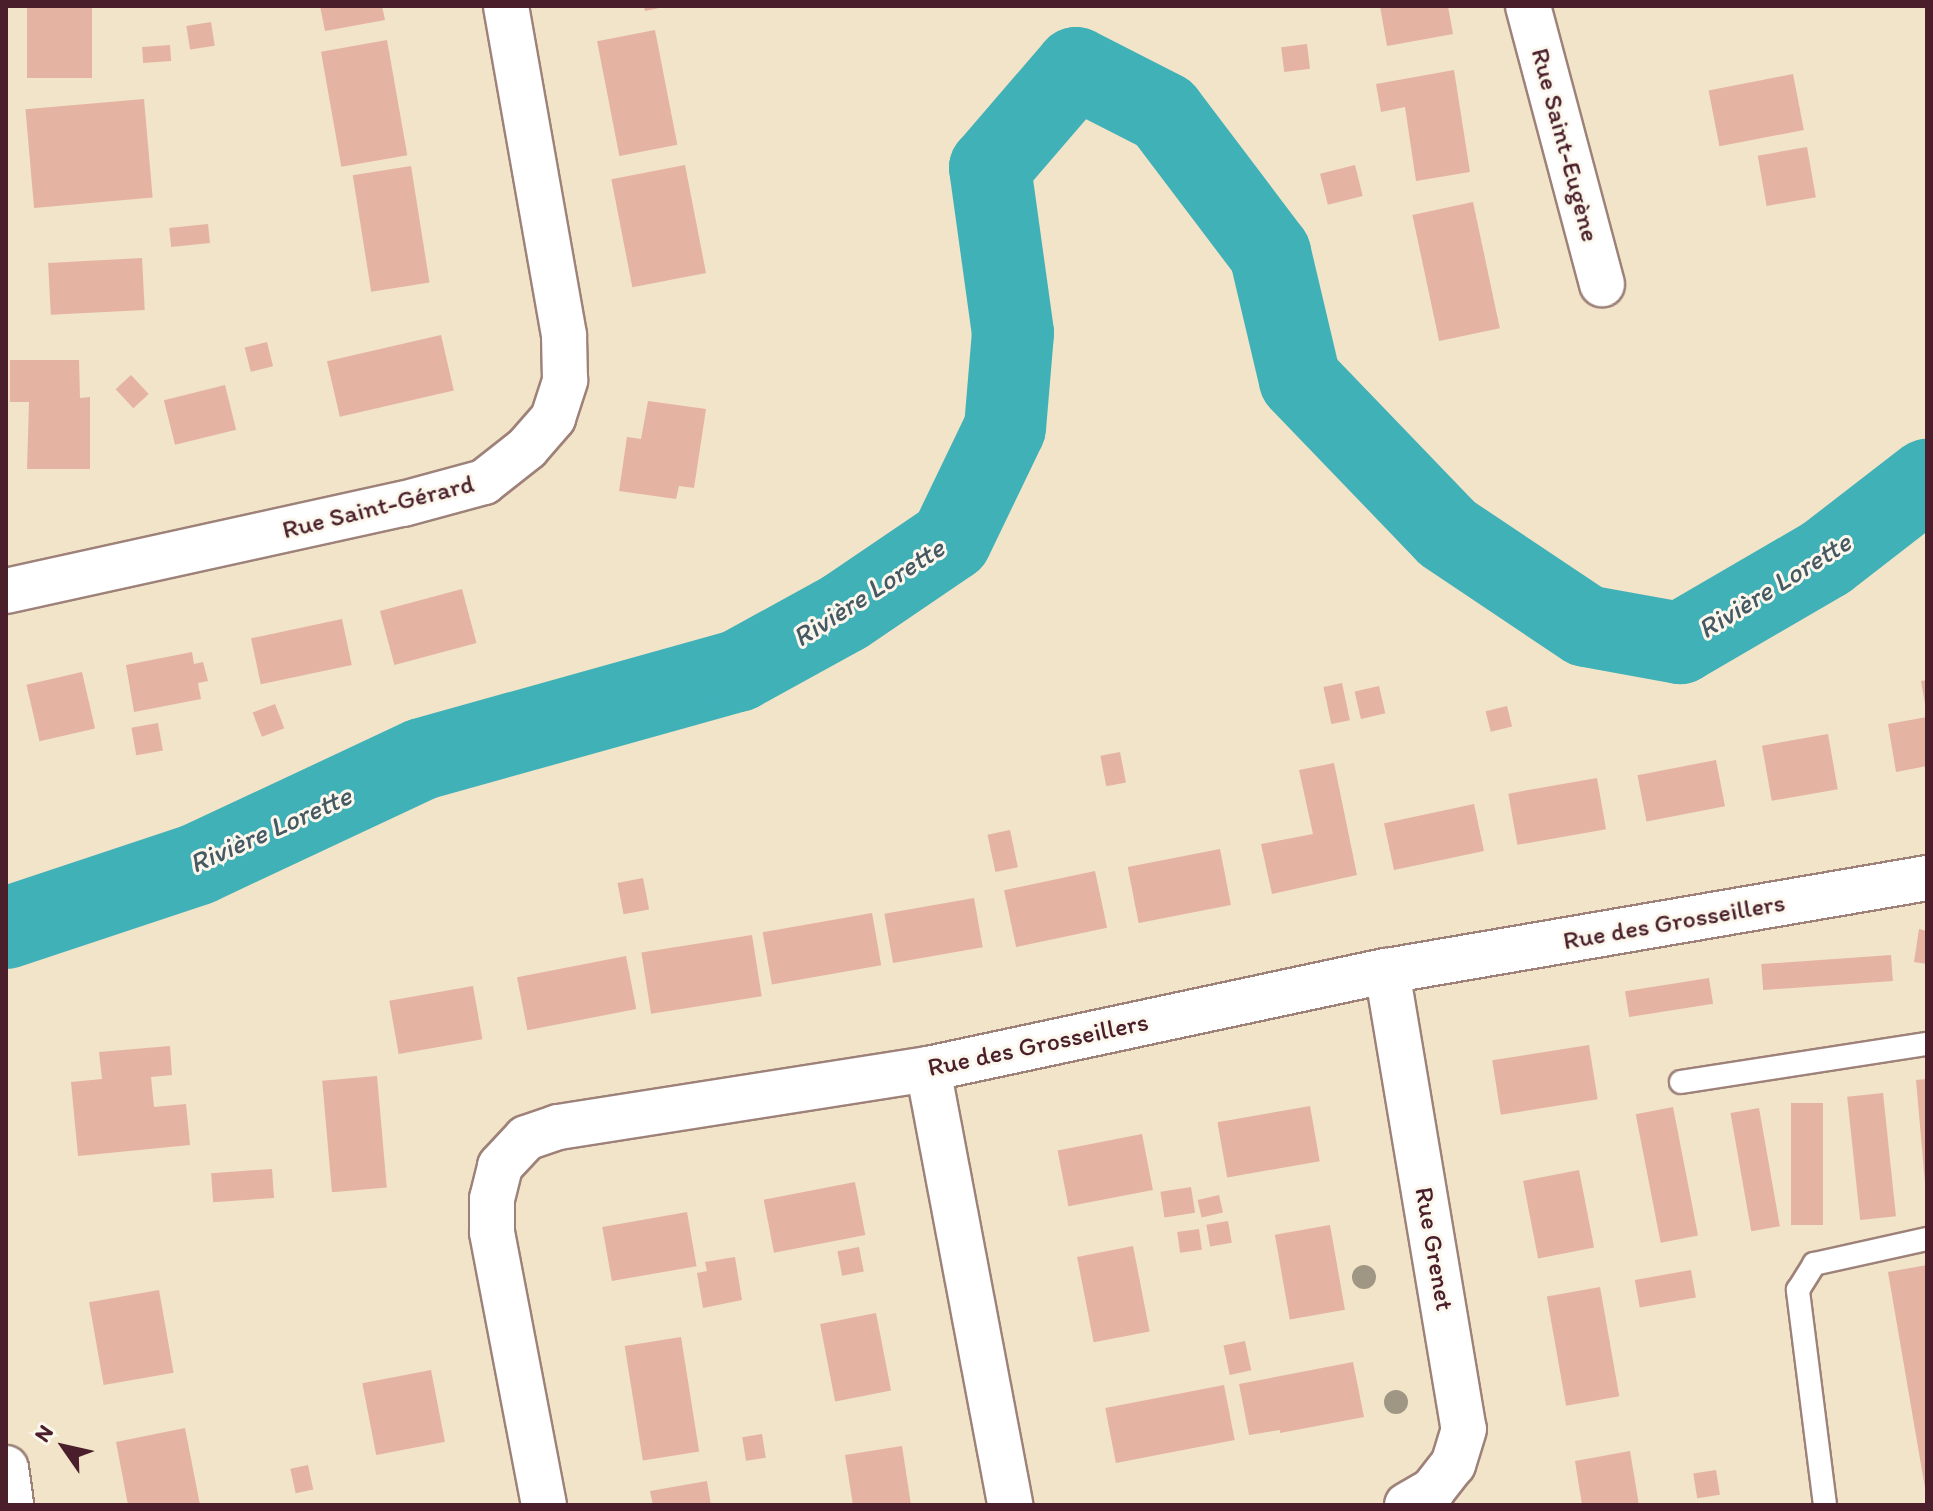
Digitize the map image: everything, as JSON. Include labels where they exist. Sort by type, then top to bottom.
[{"type":"street","name":"Rue Saint-Gérard","points":[[6,591],[403,504],[484,482],[527,448],[553,418],[565,380],[564,335],[506,6]]},
{"type":"street","name":"Rue Saint-Eugène","points":[[1528,6],[1602,284]]},
{"type":"street","name":"Rue des Grosseillers","points":[[544,1505],[492,1232],[492,1199],[500,1166],[526,1138],[558,1127],[928,1069],[1387,971],[1927,878]]},
{"type":"street","name":"Rue Grenet","points":[[1387,971],[1464,1429],[1453,1464],[1433,1490],[1407,1505]]},
{"type":"street","points":[[928,1069],[1010,1505]]},
{"type":"street","points":[[6,1468],[11,1505]]},
{"type":"lane","points":[[1681,1082],[1927,1044]]},
{"type":"lane","points":[[1825,1505],[1798,1290],[1814,1264],[1927,1239]]},
{"type":"building","points":[[27,6],[92,6],[92,78],[27,78]]},
{"type":"building","points":[[320,6],[382,6],[385,20],[325,31]]},
{"type":"building","points":[[644,6],[664,6],[664,7],[645,11]]},
{"type":"building","points":[[1380,6],[1448,6],[1453,34],[1387,46]]},
{"type":"building","points":[[211,22],[215,46],[190,50],[186,26]]},
{"type":"building","points":[[655,30],[677,145],[619,156],[597,41]]},
{"type":"building","points":[[387,40],[407,155],[341,167],[321,52]]},
{"type":"building","points":[[1307,44],[1310,69],[1284,72],[1281,47]]},
{"type":"building","points":[[170,45],[171,61],[143,63],[142,47]]},
{"type":"building","points":[[1454,70],[1470,172],[1416,181],[1405,107],[1381,112],[1376,84]]},
{"type":"building","points":[[1793,74],[1804,130],[1719,146],[1709,90]]},
{"type":"building","points":[[144,99],[153,198],[34,208],[25,109]]},
{"type":"building","points":[[1807,147],[1816,197],[1767,206],[1758,156]]},
{"type":"building","points":[[685,165],[706,273],[632,287],[611,179]]},
{"type":"building","points":[[1355,165],[1363,196],[1328,205],[1320,174]]},
{"type":"building","points":[[411,166],[429,283],[371,292],[353,175]]},
{"type":"building","points":[[1473,202],[1500,328],[1439,341],[1412,215]]},
{"type":"building","points":[[208,224],[210,243],[171,247],[169,228]]},
{"type":"building","points":[[142,258],[145,310],[51,315],[48,263]]},
{"type":"building","points":[[441,335],[454,391],[340,417],[327,361]]},
{"type":"building","points":[[267,342],[273,366],[251,372],[245,348]]},
{"type":"building","points":[[10,360],[79,360],[80,398],[90,397],[90,469],[27,469],[29,402],[10,402]]},
{"type":"building","points":[[131,375],[149,394],[133,408],[116,389]]},
{"type":"building","points":[[225,385],[236,430],[175,445],[164,400]]},
{"type":"building","points":[[648,401],[706,409],[694,488],[679,486],[676,499],[619,491],[627,437],[641,439]]},
{"type":"building","points":[[462,589],[476,643],[394,665],[380,611]]},
{"type":"building","points":[[342,619],[352,665],[261,684],[251,638]]},
{"type":"building","points":[[192,652],[194,664],[203,662],[208,681],[198,683],[201,699],[134,712],[126,665]]},
{"type":"building","points":[[82,672],[95,729],[40,741],[26,685]]},
{"type":"building","points":[[1927,680],[1927,704],[1925,704],[1921,681]]},
{"type":"building","points":[[1342,683],[1350,720],[1331,724],[1323,687]]},
{"type":"building","points":[[1379,686],[1385,713],[1361,719],[1355,692]]},
{"type":"building","points":[[275,704],[284,728],[262,737],[253,713]]},
{"type":"building","points":[[1507,706],[1512,726],[1491,732],[1486,711]]},
{"type":"building","points":[[1927,717],[1927,766],[1896,772],[1888,724]]},
{"type":"building","points":[[158,723],[163,751],[136,755],[131,728]]},
{"type":"building","points":[[1828,734],[1838,789],[1772,801],[1762,746]]},
{"type":"building","points":[[1120,752],[1126,782],[1106,786],[1100,756]]},
{"type":"building","points":[[1716,760],[1725,806],[1646,821],[1637,775]]},
{"type":"building","points":[[1334,763],[1357,875],[1272,894],[1261,844],[1313,834],[1299,770]]},
{"type":"building","points":[[1597,778],[1606,829],[1517,845],[1508,794]]},
{"type":"building","points":[[1474,804],[1484,851],[1394,870],[1384,823]]},
{"type":"building","points":[[1010,830],[1018,867],[995,872],[988,835]]},
{"type":"building","points":[[1220,849],[1231,905],[1139,923],[1128,867]]},
{"type":"building","points":[[1095,871],[1107,928],[1016,947],[1004,890]]},
{"type":"building","points":[[643,878],[649,909],[624,914],[617,883]]},
{"type":"building","points":[[974,898],[983,947],[893,963],[884,914]]},
{"type":"building","points":[[872,913],[881,965],[772,984],[763,932]]},
{"type":"building","points":[[1919,929],[1927,931],[1927,964],[1914,962]]},
{"type":"building","points":[[752,935],[762,996],[651,1014],[641,953]]},
{"type":"building","points":[[1891,955],[1893,981],[1763,990],[1761,964]]},
{"type":"building","points":[[626,956],[636,1009],[527,1030],[517,977]]},
{"type":"building","points":[[1709,978],[1713,1004],[1629,1017],[1625,991]]},
{"type":"building","points":[[473,986],[482,1039],[399,1054],[389,1001]]},
{"type":"building","points":[[1589,1045],[1598,1099],[1501,1115],[1492,1060]]},
{"type":"building","points":[[170,1046],[172,1075],[151,1077],[154,1107],[186,1104],[190,1145],[78,1156],[71,1082],[102,1079],[99,1052]]},
{"type":"building","points":[[377,1076],[387,1188],[332,1192],[322,1081]]},
{"type":"building","points":[[1927,1079],[1927,1183],[1925,1183],[1916,1080]]},
{"type":"building","points":[[1883,1093],[1896,1216],[1860,1220],[1847,1097]]},
{"type":"building","points":[[1791,1103],[1823,1103],[1823,1225],[1791,1225]]},
{"type":"building","points":[[1310,1106],[1320,1161],[1227,1177],[1217,1122]]},
{"type":"building","points":[[1673,1107],[1698,1236],[1661,1243],[1636,1114]]},
{"type":"building","points":[[1759,1108],[1780,1226],[1751,1231],[1730,1113]]},
{"type":"building","points":[[1142,1134],[1153,1190],[1068,1206],[1058,1150]]},
{"type":"building","points":[[272,1169],[274,1198],[213,1202],[211,1173]]},
{"type":"building","points":[[1579,1170],[1594,1248],[1538,1258],[1523,1181]]},
{"type":"building","points":[[855,1182],[865,1235],[774,1253],[764,1200]]},
{"type":"building","points":[[1191,1187],[1195,1213],[1164,1218],[1160,1192]]},
{"type":"building","points":[[1219,1195],[1223,1213],[1202,1217],[1198,1200]]},
{"type":"building","points":[[687,1212],[697,1266],[612,1281],[602,1227]]},
{"type":"building","points":[[1228,1221],[1232,1243],[1210,1246],[1206,1225]]},
{"type":"building","points":[[1330,1225],[1345,1310],[1290,1319],[1275,1235]]},
{"type":"building","points":[[1199,1229],[1202,1250],[1180,1253],[1177,1232]]},
{"type":"building","points":[[1133,1246],[1150,1331],[1094,1342],[1077,1257]]},
{"type":"building","points":[[859,1247],[864,1272],[842,1276],[837,1251]]},
{"type":"building","points":[[735,1257],[742,1300],[703,1308],[697,1273],[707,1271],[705,1262]]},
{"type":"building","points":[[1927,1265],[1927,1488],[1925,1488],[1888,1272]]},
{"type":"building","points":[[1691,1270],[1696,1298],[1640,1307],[1635,1280]]},
{"type":"building","points":[[1600,1287],[1619,1396],[1566,1406],[1547,1296]]},
{"type":"building","points":[[159,1290],[174,1373],[104,1385],[89,1302]]},
{"type":"building","points":[[876,1313],[891,1391],[835,1401],[820,1324]]},
{"type":"building","points":[[681,1337],[699,1452],[643,1460],[625,1346]]},
{"type":"building","points":[[1245,1341],[1251,1370],[1230,1375],[1223,1346]]},
{"type":"building","points":[[1353,1362],[1364,1417],[1280,1433],[1280,1430],[1249,1435],[1239,1384]]},
{"type":"building","points":[[431,1370],[445,1442],[376,1455],[362,1383]]},
{"type":"building","points":[[1224,1385],[1235,1440],[1116,1463],[1105,1408]]},
{"type":"building","points":[[185,1428],[200,1505],[128,1505],[116,1442]]},
{"type":"building","points":[[762,1434],[766,1458],[746,1461],[742,1437]]},
{"type":"building","points":[[902,1446],[911,1505],[853,1505],[845,1455]]},
{"type":"building","points":[[1630,1451],[1639,1505],[1582,1505],[1575,1461]]},
{"type":"building","points":[[308,1465],[313,1489],[296,1493],[290,1469]]},
{"type":"building","points":[[1716,1470],[1720,1495],[1697,1498],[1693,1474]]},
{"type":"building","points":[[707,1481],[711,1505],[653,1505],[650,1491]]},
{"type":"waterway","name":"Rivière Lorette","points":[[6,928],[198,864],[422,759],[738,671],[845,612],[951,540],[1005,428],[1013,333],[990,168],[1076,68],[1164,113],[1270,253],[1300,380],[1447,533],[1586,626],[1680,643],[1826,558],[1927,480]]}]
